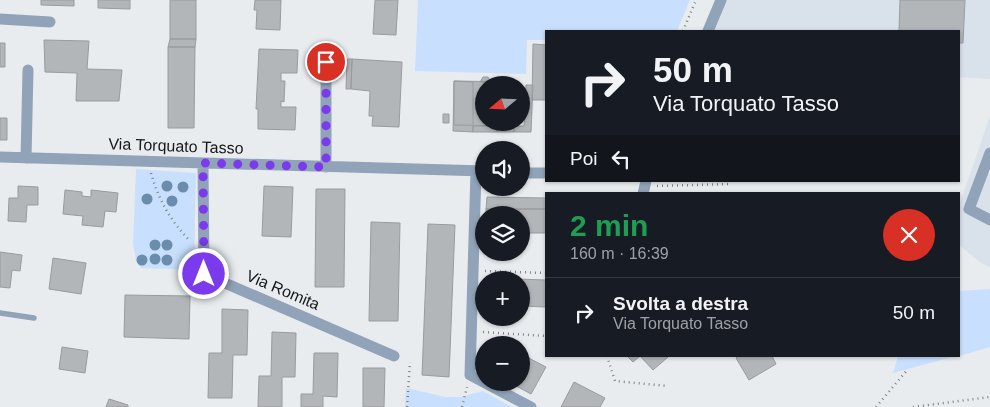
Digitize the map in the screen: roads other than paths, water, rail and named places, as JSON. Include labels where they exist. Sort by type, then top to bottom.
[{"type":"street","points":[[708,30],[721,0]]},
{"type":"street","points":[[0,19],[50,22]]},
{"type":"street","points":[[326,62],[326,167]]},
{"type":"street","points":[[26,158],[28,70]]},
{"type":"street","points":[[990,154],[969,209],[990,220]]},
{"type":"street","name":"Via Torquato Tasso","points":[[0,157],[475,171]]},
{"type":"street","name":"Via Romita","points":[[203,163],[204,274],[394,356]]},
{"type":"street","points":[[530,172],[545,173]]},
{"type":"street","name":"Via Torquato Tasso","points":[[478,196],[473,270],[470,375],[531,407]]},
{"type":"lane","points":[[0,313],[34,318]]}]
